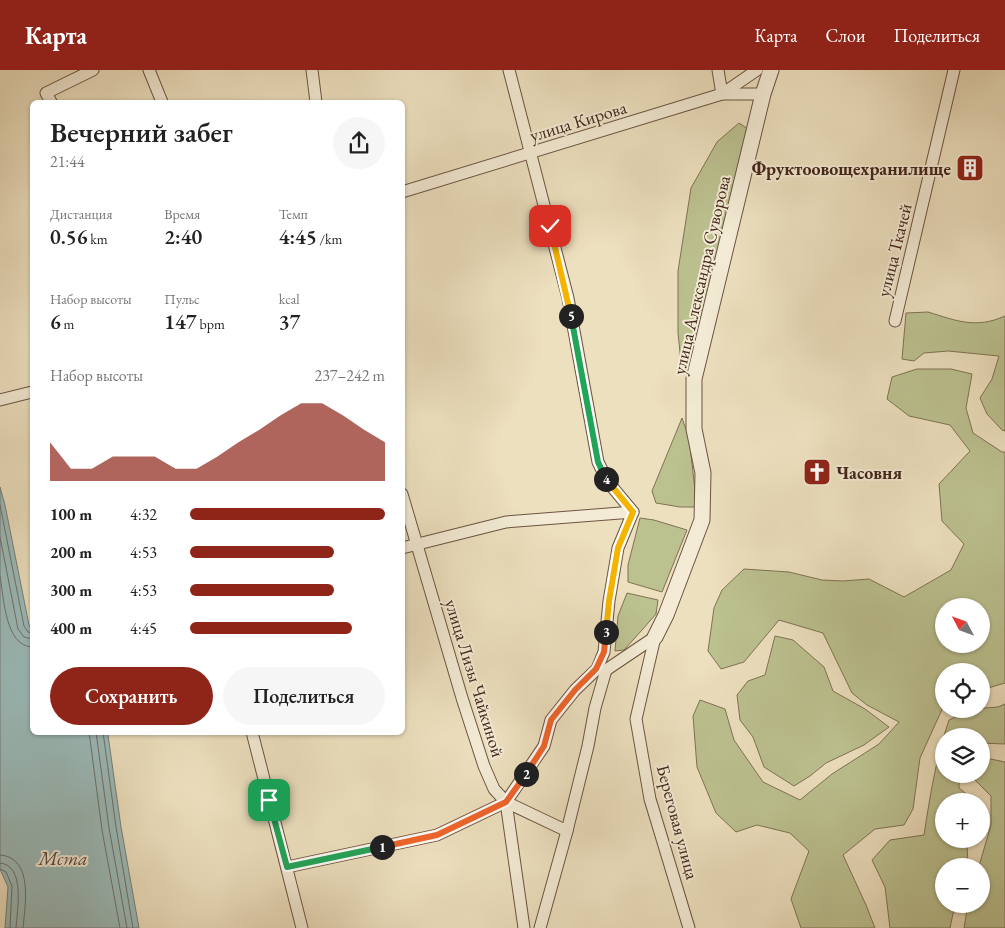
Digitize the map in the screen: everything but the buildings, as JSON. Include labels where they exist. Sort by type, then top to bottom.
[{"type":"street","points":[[48,98],[92,70]]},
{"type":"street","points":[[149,70],[161,100]]},
{"type":"street","points":[[312,70],[316,100]]},
{"type":"street","points":[[509,70],[568,298],[598,462],[608,482],[633,512]]},
{"type":"street","points":[[718,70],[722,94],[763,94]]},
{"type":"street","name":"улица Кирова","points":[[405,191],[722,94],[756,70]]},
{"type":"street","name":"улица Александра Суворова","points":[[540,928],[588,746],[594,708],[606,670],[655,637],[666,615],[702,520],[703,473],[694,429],[694,379],[763,94],[771,70]]},
{"type":"street","name":"улица Ткачей","points":[[895,321],[954,70]]},
{"type":"street","points":[[0,400],[30,392]]},
{"type":"street","name":"улица Лизы Чайкиной","points":[[405,505],[484,766],[494,789],[506,802],[524,928]]},
{"type":"street","points":[[405,547],[506,522],[633,512]]},
{"type":"street","points":[[287,867],[437,835],[506,802],[544,746],[551,720],[575,690],[596,669],[604,652],[609,601],[618,548],[633,512]]},
{"type":"street","name":"Береговая улица","points":[[655,637],[636,719],[650,799],[689,928]]},
{"type":"street","points":[[253,735],[302,928]]},
{"type":"street","points":[[506,802],[567,831]]},
{"type":"green space","points":[[739,123],[751,131],[695,345],[682,372],[678,333],[678,271],[691,188],[717,142]]},
{"type":"green space","points":[[928,312],[957,321],[976,323],[995,320],[1005,316],[1005,431],[987,414],[980,398],[992,379],[999,356],[948,351],[924,353],[914,361],[902,359],[906,313]]},
{"type":"green space","points":[[917,369],[951,369],[972,374],[966,408],[973,433],[1002,452],[1005,452],[1005,683],[990,687],[990,663],[935,663],[935,718],[938,718],[920,758],[913,809],[904,825],[875,829],[843,855],[875,928],[801,928],[791,899],[809,851],[790,833],[757,825],[736,832],[716,813],[697,767],[693,716],[700,700],[725,709],[734,740],[763,782],[800,800],[832,774],[879,744],[899,722],[867,705],[852,693],[823,633],[779,620],[744,662],[721,669],[708,651],[714,608],[722,590],[744,569],[789,572],[822,580],[869,579],[904,597],[951,570],[964,544],[942,521],[939,484],[970,451],[950,425],[909,416],[887,399],[892,377]]},
{"type":"green space","points":[[682,418],[689,438],[697,507],[680,507],[656,503],[652,491]]},
{"type":"green space","points":[[640,518],[654,520],[687,530],[662,592],[628,582],[628,565]]},
{"type":"green space","points":[[627,593],[658,600],[656,614],[624,650],[615,651],[618,616]]},
{"type":"green space","points":[[775,636],[793,640],[824,667],[833,691],[865,709],[889,727],[864,745],[826,763],[794,786],[764,767],[753,737],[740,720],[737,695],[748,681],[765,675]]},
{"type":"green space","points":[[1005,704],[1005,744],[990,743],[990,728],[946,728],[949,720],[953,718],[990,718],[990,708]]},
{"type":"green space","points":[[990,759],[1005,762],[1005,928],[964,928],[966,913],[990,913],[990,858],[981,858],[984,848],[990,848],[991,796],[978,783],[990,783]]},
{"type":"green space","points":[[935,772],[935,783],[959,783],[959,788],[965,793],[935,793],[935,848],[967,848],[968,858],[935,858],[935,913],[953,913],[950,928],[890,928],[885,887],[872,860],[890,840],[924,835]]},
{"type":"water","name":"Мста","points":[[0,487],[30,627],[30,735],[108,735],[121,827],[139,928],[5,928],[8,887],[0,869]]},
{"type":"place","name":"Фруктоовощехранилище","points":[[970,168]]},
{"type":"place","name":"Часовня","points":[[817,472]]},
{"type":"route","points":[[269,800],[287,867],[437,835],[506,802],[544,746],[551,720],[575,690],[596,669],[604,652],[609,601],[618,548],[633,512],[608,482],[598,462],[568,298],[550,226]]}]
